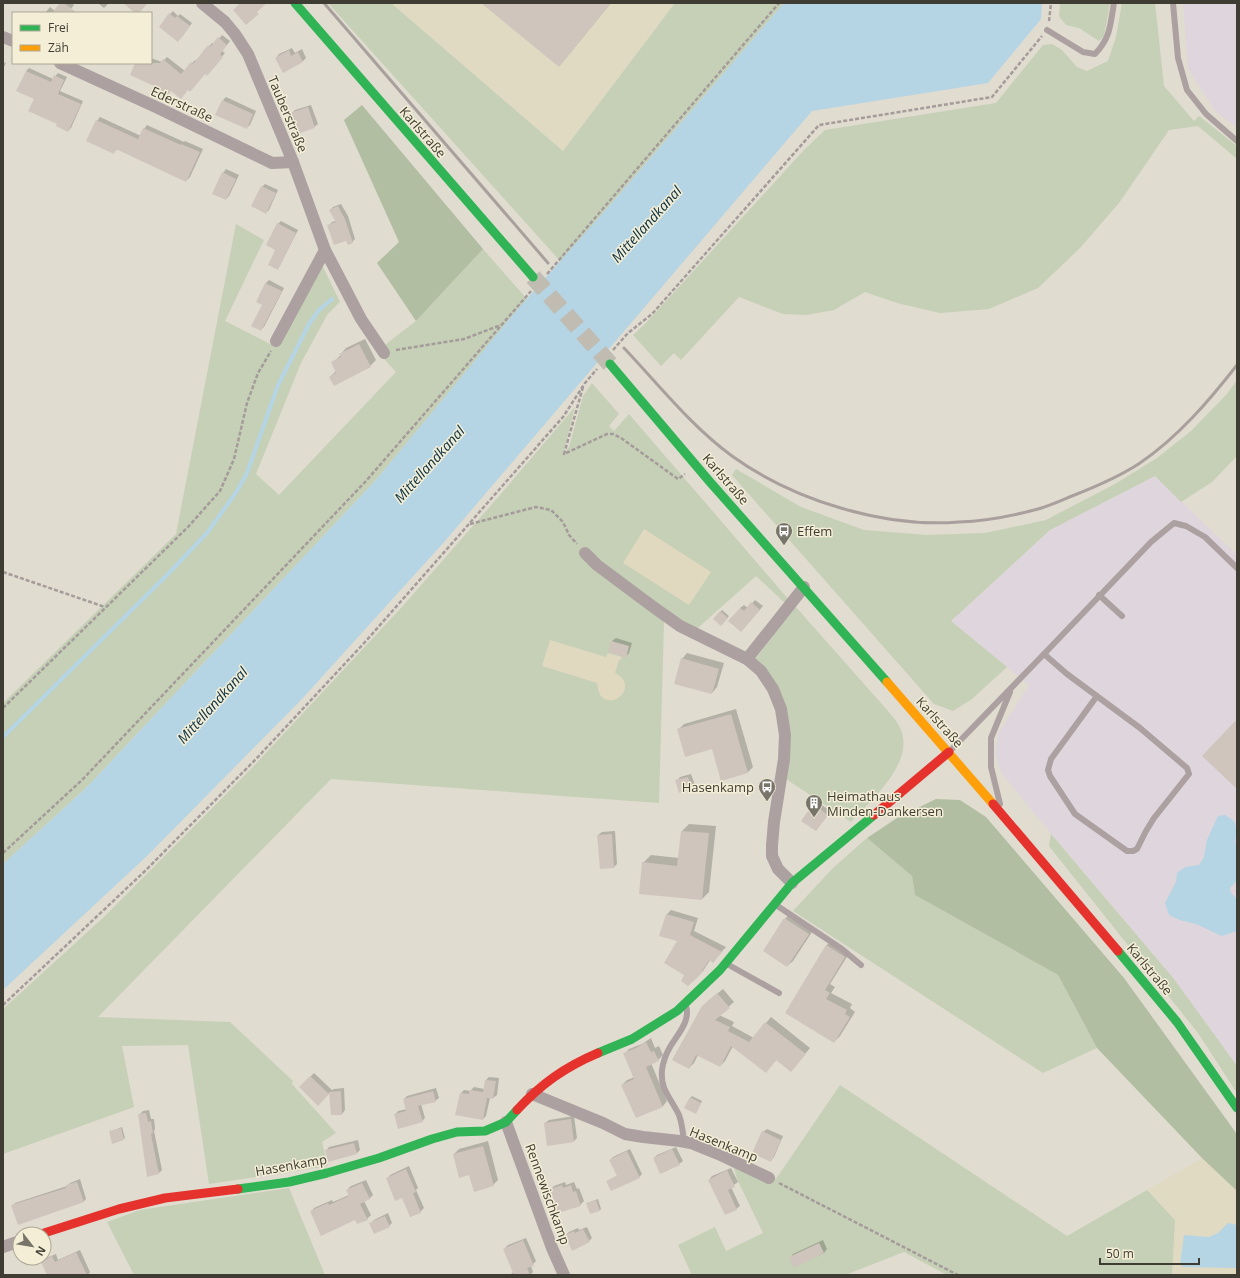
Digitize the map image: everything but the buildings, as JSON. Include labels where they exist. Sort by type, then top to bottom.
[{"type":"street","name":"Tauberstraße","points":[[202,3],[225,22],[248,54],[293,162],[325,250],[361,319],[384,352]]},
{"type":"street","name":"Karlstraße","points":[[295,3],[419,147],[538,278]]},
{"type":"street","name":"Ederstraße","points":[[62,64],[272,162],[293,162]]},
{"type":"street","points":[[276,341],[325,250]]},
{"type":"street","name":"Karlstraße","points":[[609,360],[710,482],[949,752],[1098,926],[1177,1022],[1237,1108]]},
{"type":"street","points":[[585,553],[596,565],[680,626],[747,659],[761,671],[773,689],[781,709],[785,734],[784,759],[774,822],[772,856],[778,869],[792,883]]},
{"type":"street","points":[[747,659],[804,587]]},
{"type":"street","name":"Hasenkamp","points":[[52,1230],[119,1209],[165,1198],[289,1182],[327,1174],[456,1132],[485,1131],[506,1122],[532,1094],[562,1071],[596,1054],[632,1039],[677,1011],[720,970],[792,883],[949,752]]},
{"type":"street","name":"Hasenkamp","points":[[532,1094],[603,1123],[625,1134],[684,1142],[722,1156],[769,1178]]},
{"type":"street","name":"Rennewischkamp","points":[[506,1122],[552,1248],[564,1275]]},
{"type":"lane","points":[[1047,30],[1083,52],[1094,54],[1102,46],[1108,36],[1114,3]]},
{"type":"lane","points":[[1173,3],[1178,58],[1186,90],[1206,114],[1237,142]]},
{"type":"lane","points":[[949,752],[1151,542],[1174,523],[1186,526],[1204,537],[1237,568]]},
{"type":"lane","points":[[1099,595],[1122,616]]},
{"type":"lane","points":[[1044,654],[1067,674],[1097,696],[1158,742],[1188,768],[1189,774],[1154,818],[1137,849],[1133,851],[1127,850],[1075,814],[1050,776],[1048,770],[1051,759],[1097,696]]},
{"type":"lane","points":[[1002,813],[991,767],[991,738],[1012,688]]},
{"type":"lane","points":[[775,904],[842,949],[861,965]]},
{"type":"lane","points":[[725,964],[779,993]]},
{"type":"lane","points":[[684,1142],[682,1124],[662,1084],[662,1071],[664,1060],[680,1033],[686,1019],[688,1010],[686,1002]]},
{"type":"path","points":[[538,278],[779,3]]},
{"type":"path","points":[[609,360],[628,333],[652,314],[819,125],[992,97],[1047,30],[1051,3]]},
{"type":"path","points":[[3,853],[82,780],[366,481],[532,290]]},
{"type":"path","points":[[384,352],[464,339],[502,325]]},
{"type":"path","points":[[3,708],[188,527],[220,491],[234,459],[247,403],[258,373],[276,341]]},
{"type":"path","points":[[3,1005],[145,871],[256,759],[366,641],[469,525],[563,417],[584,383],[599,366]]},
{"type":"path","points":[[584,383],[564,454],[607,434],[614,434],[678,479],[684,475]]},
{"type":"path","points":[[469,525],[536,507],[551,510],[563,522],[570,534],[585,553]]},
{"type":"path","points":[[3,572],[105,608]]},
{"type":"path","points":[[769,1178],[958,1275]]},
{"type":"shaded area","points":[[391,3],[675,3],[563,151]]},
{"type":"shaded area","points":[[1183,3],[1237,3],[1237,128],[1216,112],[1188,69]]},
{"type":"shaded area","points":[[1155,476],[1237,555],[1237,1066],[1174,979],[1027,805],[1001,772],[995,753],[999,732],[1029,685],[951,621],[1050,530]]},
{"type":"shaded area","points":[[1202,1158],[1237,1191],[1237,1275],[1172,1275],[1175,1220],[1147,1190]]},
{"type":"green space","points":[[328,3],[391,3],[563,151],[675,3],[784,3],[561,262]]},
{"type":"green space","points":[[1060,3],[1110,3],[1104,36],[1099,41],[1079,28],[1066,25],[1059,16]]},
{"type":"green space","points":[[1122,3],[1155,3],[1164,86],[1194,121],[1199,116],[1237,146],[1237,159],[1198,126],[1169,130],[1119,203],[1080,248],[1038,288],[989,309],[940,313],[897,303],[865,292],[834,310],[806,315],[783,314],[739,297],[681,360],[674,353],[661,366],[633,335],[646,323],[804,150],[825,130],[996,103],[1043,45],[1052,44],[1062,50],[1077,67],[1087,71],[1108,61],[1116,37]]},
{"type":"green space","points":[[362,105],[483,249],[416,321],[377,263],[399,242],[344,120]]},
{"type":"green space","points":[[236,224],[264,240],[225,321],[276,347],[321,263],[340,302],[327,315],[301,363],[256,474],[279,495],[396,372],[377,351],[416,321],[483,249],[527,299],[375,481],[87,787],[3,864],[3,703],[176,534]]},
{"type":"green space","points":[[1237,380],[1237,456],[1212,482],[1181,502],[1155,476],[1050,530],[951,621],[1007,667],[972,699],[953,711],[934,704],[732,475],[736,469],[801,507],[864,530],[927,535],[985,533],[1046,520],[1115,484],[1157,458],[1191,431],[1226,395]]},
{"type":"green space","points":[[592,383],[619,414],[609,426],[614,431],[629,414],[789,600],[786,604],[756,576],[690,635],[664,621],[659,803],[331,779],[98,1017],[230,1022],[293,1081],[292,1084],[336,1133],[322,1142],[328,1166],[209,1184],[188,1045],[122,1046],[134,1107],[3,1154],[3,1009],[105,916],[249,771],[401,608],[575,407],[563,454],[569,447],[583,396]]},
{"type":"green space","points":[[795,606],[897,722],[903,739],[902,752],[898,765],[890,778],[851,822],[786,779],[789,737],[755,660]]},
{"type":"green space","points":[[936,799],[960,800],[986,817],[1124,978],[1237,1135],[1237,1191],[1202,1158],[1097,1048],[1058,975],[915,895],[912,876],[867,838],[897,818]]},
{"type":"green space","points":[[1051,834],[1174,979],[1237,1066],[1237,1093],[1198,1033],[1049,846]]},
{"type":"green space","points":[[867,838],[912,876],[915,895],[1058,975],[1097,1048],[1043,1073],[793,911],[833,868]]},
{"type":"green space","points":[[840,1085],[1067,1236],[1147,1190],[1175,1220],[1172,1275],[947,1275],[904,1252],[845,1275],[692,1275],[678,1245],[715,1227],[726,1251],[763,1233],[737,1179],[732,1160],[776,1179]]},
{"type":"green space","points":[[289,1188],[325,1275],[134,1275],[107,1222],[140,1210]]},
{"type":"sand","points":[[644,529],[711,572],[689,605],[623,563]]},
{"type":"sand","points":[[550,640],[606,657],[608,653],[622,657],[619,660],[615,673],[622,678],[625,683],[625,689],[622,694],[618,698],[607,700],[601,696],[597,683],[542,666]]},
{"type":"water","name":"Mittellandkanal","points":[[784,3],[1042,3],[1041,19],[988,83],[812,111],[445,541],[301,700],[147,856],[3,990],[3,864],[87,787],[375,481],[516,311],[617,197]]},
{"type":"water","points":[[1225,815],[1234,821],[1237,830],[1235,842],[1237,846],[1237,880],[1230,888],[1231,893],[1237,899],[1237,931],[1222,936],[1196,924],[1180,920],[1169,915],[1165,903],[1176,882],[1177,873],[1185,867],[1199,865],[1204,857],[1207,840],[1218,816]]},
{"type":"water","points":[[1228,1223],[1237,1225],[1237,1268],[1183,1267],[1180,1264],[1184,1235],[1209,1237],[1218,1233]]},
{"type":"waterway","points":[[3,737],[167,575],[207,533],[237,491],[247,473],[278,385],[309,324],[319,310],[332,299]]},
{"type":"tunnel","points":[[533,277],[610,364]]},
{"type":"railway","points":[[324,3],[548,263]]},
{"type":"railway","points":[[624,348],[703,432],[732,456],[756,472],[783,486],[840,508],[870,515],[930,523],[979,521],[1028,512],[1055,503],[1115,477],[1140,463],[1167,442],[1204,405],[1237,365]]},
{"type":"traffic: fast","points":[[295,3],[533,277]]},
{"type":"traffic: fast","points":[[610,364],[710,482],[887,682]]},
{"type":"traffic: fast","points":[[598,1053],[632,1039],[677,1011],[720,970],[792,883],[874,815]]},
{"type":"traffic: fast","points":[[1118,951],[1177,1022],[1237,1108]]},
{"type":"traffic: fast","points":[[238,1189],[289,1182],[327,1173],[379,1158],[432,1139],[457,1132],[485,1131],[506,1122],[517,1110]]},
{"type":"traffic: slow","points":[[887,682],[993,804]]},
{"type":"traffic: jam","points":[[874,815],[949,752]]},
{"type":"traffic: jam","points":[[993,804],[1118,951]]},
{"type":"traffic: jam","points":[[517,1110],[544,1084],[564,1070],[598,1053]]},
{"type":"traffic: jam","points":[[52,1230],[119,1209],[165,1198],[238,1189]]},
{"type":"place","name":"Effem","points":[[784,546]]},
{"type":"place","name":"Hasenkamp","points":[[767,802]]},
{"type":"place","name":"Heimathaus Minden-Dankersen","points":[[814,818]]}]
